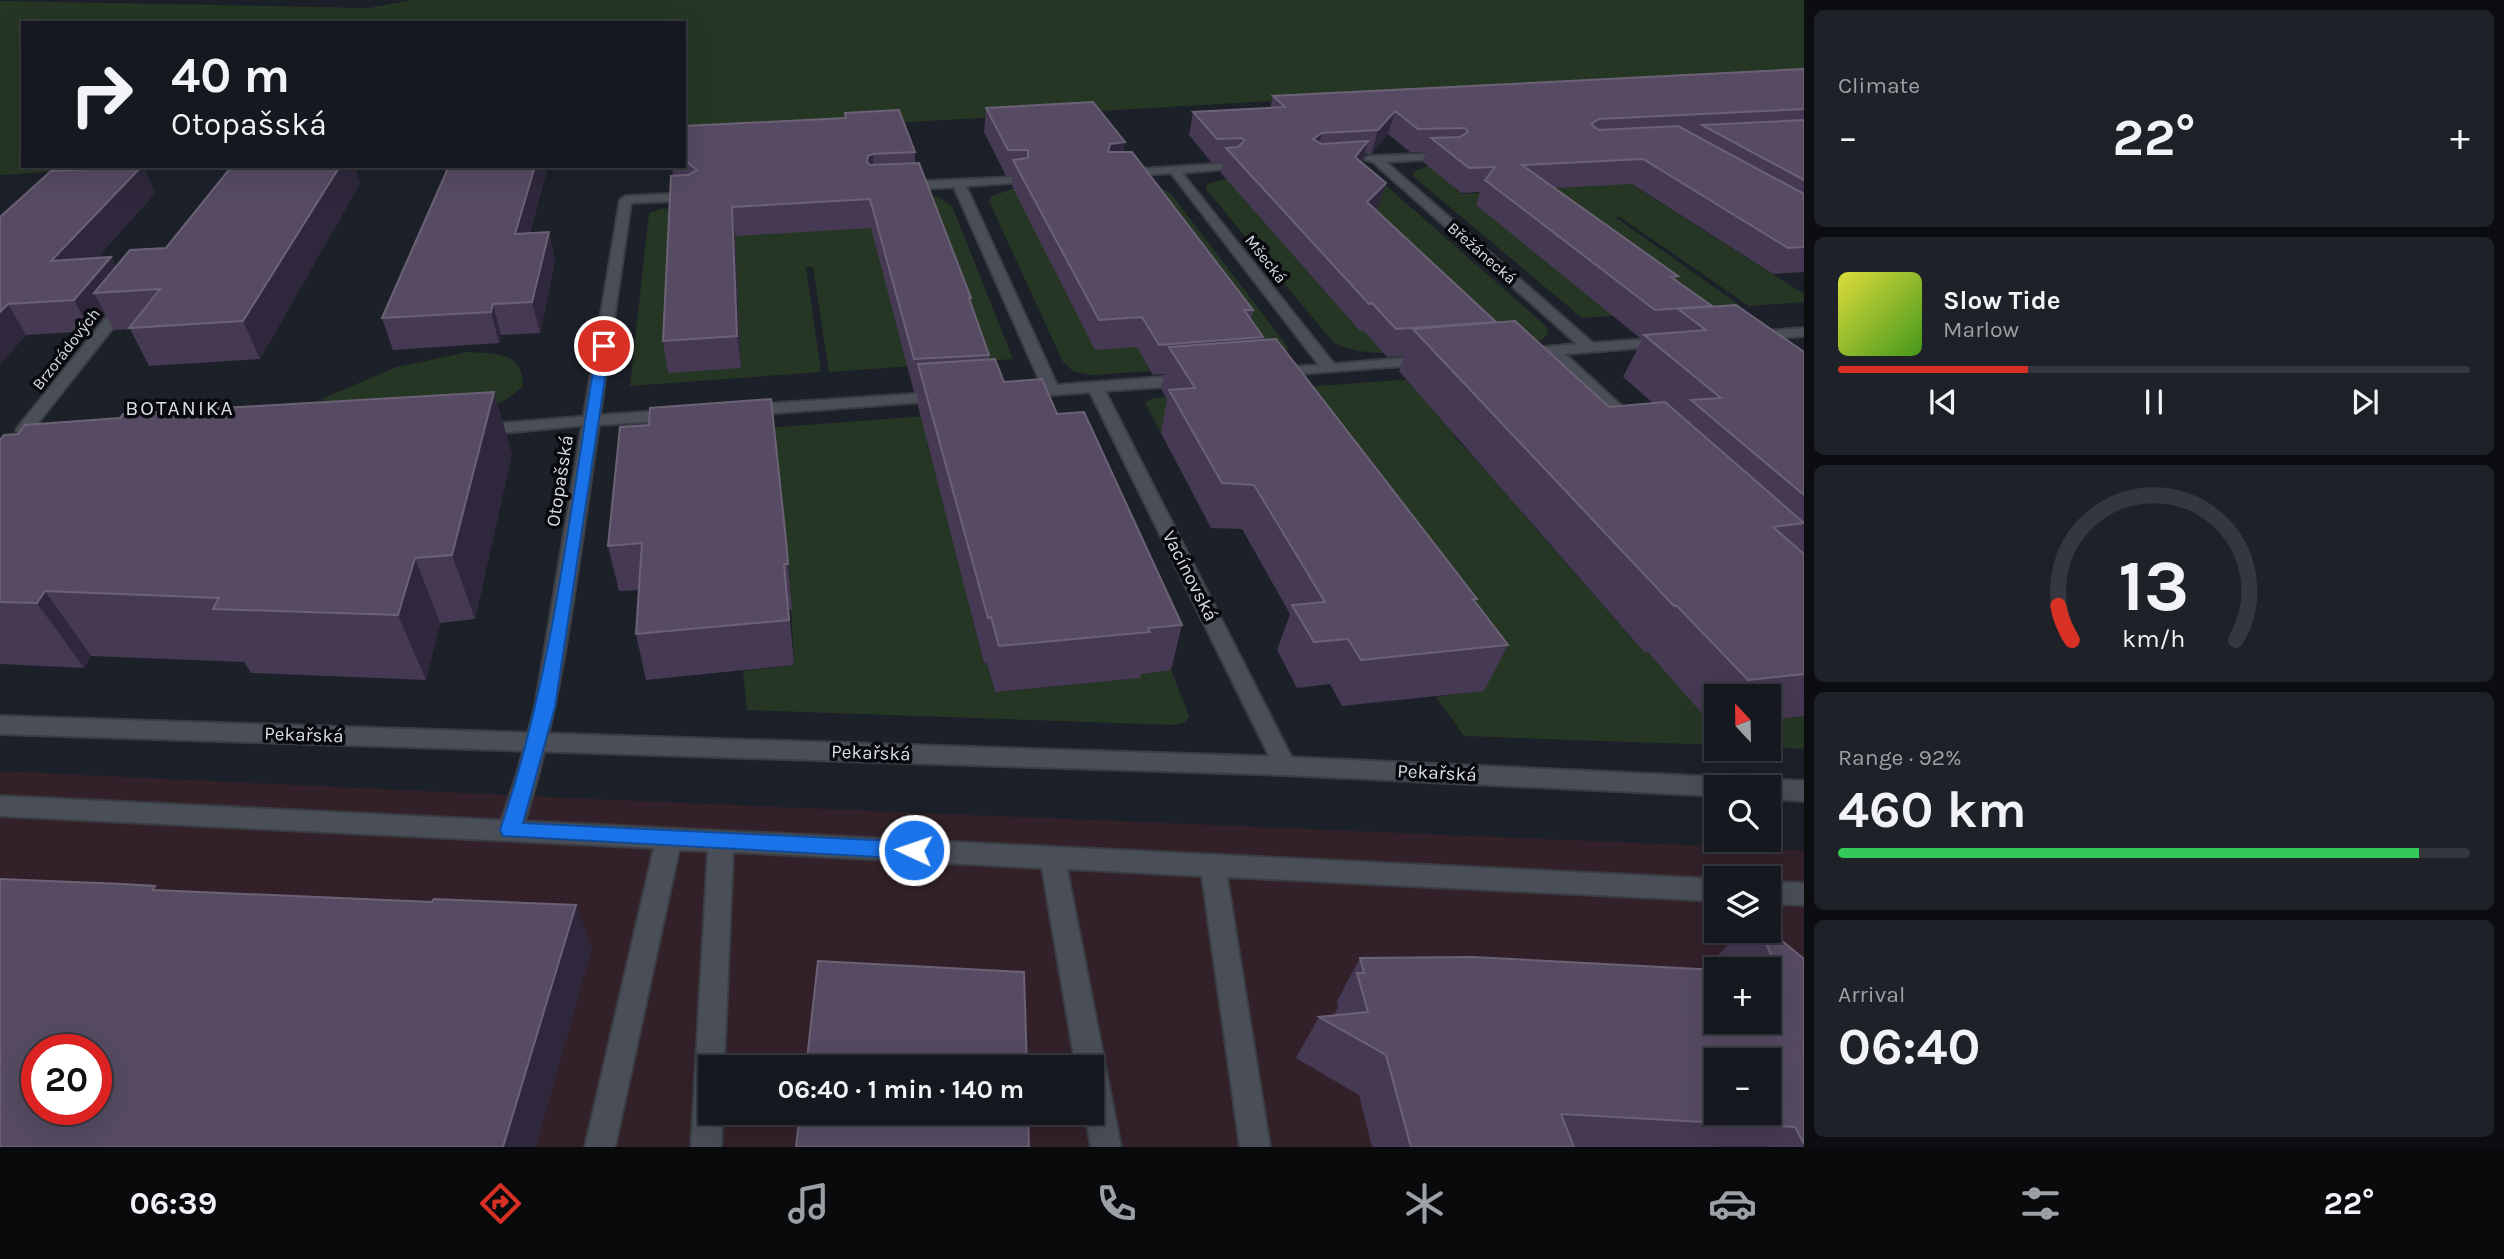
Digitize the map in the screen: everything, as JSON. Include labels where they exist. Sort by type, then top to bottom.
[{"type":"street","points":[[1352,160],[1451,155]]},
{"type":"street","name":"Břežánecká","points":[[1376,159],[1589,347]]},
{"type":"street","points":[[1111,174],[1232,166]]},
{"type":"street","name":"Mšecká","points":[[1174,170],[1331,369]]},
{"type":"street","points":[[886,187],[1020,180]]},
{"type":"street","points":[[959,184],[1052,390]]},
{"type":"street","name":"Otopašská","points":[[510,830],[538,742],[626,200],[692,197]]},
{"type":"street","name":"Brzorádových","points":[[24,430],[135,290]]},
{"type":"street","points":[[1737,337],[1804,332]]},
{"type":"street","points":[[1510,354],[1683,340]]},
{"type":"street","points":[[1552,350],[1643,434]]},
{"type":"street","points":[[1261,374],[1441,360]]},
{"type":"street","points":[[1011,393],[1206,378]]},
{"type":"street","name":"Vacínovská","points":[[1095,386],[1285,766]]},
{"type":"street","points":[[736,411],[956,397]]},
{"type":"street","points":[[456,432],[694,414]]},
{"type":"street","name":"Pekařská","points":[[0,725],[1285,766],[1704,786]]},
{"type":"street","points":[[1781,790],[1804,791]]},
{"type":"street","points":[[0,806],[1704,889]]},
{"type":"street","points":[[600,1147],[669,838]]},
{"type":"street","points":[[706,1147],[721,840]]},
{"type":"street","points":[[1052,858],[1089,1055]]},
{"type":"street","points":[[1213,866],[1255,1147]]},
{"type":"street","points":[[1781,893],[1804,894]]},
{"type":"street","points":[[1102,1125],[1106,1147]]},
{"type":"shaded area","points":[[0,771],[1704,846],[1704,852],[1804,850],[1804,1147],[0,1147]]},
{"type":"green space","points":[[413,0],[1804,0],[1804,80],[1254,102],[686,135],[686,21],[21,21],[21,168],[116,168],[0,175],[0,1],[369,8]]},
{"type":"green space","points":[[1581,152],[1804,294],[1804,302],[1749,306],[1620,217],[1615,217],[1742,307],[1582,318],[1414,177],[1413,172],[1428,166]],"holes":[[[1441,176],[1550,188],[1461,194]]]},
{"type":"green space","points":[[1234,177],[1382,182],[1546,326],[1548,334],[1542,340],[1530,343],[1397,353],[1348,348],[1332,341],[1206,189],[1207,184]]},
{"type":"green space","points":[[1157,185],[1171,194],[1288,347],[1286,354],[1269,363],[1091,375],[1073,371],[1063,362],[989,201],[992,196],[1012,189]]},
{"type":"green space","points":[[922,194],[938,197],[952,206],[1013,359],[829,372],[813,267],[806,267],[821,372],[630,386],[649,213],[661,209]]},
{"type":"green space","points":[[468,352],[498,354],[513,360],[522,375],[523,386],[509,398],[481,411],[345,413],[321,399],[397,367]]},
{"type":"green space","points":[[1523,371],[1453,435],[1524,512],[1522,513],[1644,652],[1648,652],[1704,712],[1704,745],[1464,736],[1436,697],[1484,690],[1161,433],[1145,403],[1154,398]]},
{"type":"green space","points":[[1049,407],[1060,413],[1078,456],[927,443],[975,615],[972,616],[984,663],[987,663],[995,692],[1139,678],[1138,674],[1171,670],[1189,716],[1185,722],[1174,725],[747,710],[743,671],[794,665],[789,567],[781,516],[784,516],[781,481],[643,437]]},
{"type":"green space","points":[[1804,716],[1804,749],[1782,748],[1782,719]]},
{"type":"building","points":[[1804,69],[1804,109],[1599,119],[1591,124],[1599,130],[1678,126],[1804,194],[1804,247],[1788,248],[1643,159],[1522,165],[1678,276],[1671,277],[1712,306],[1655,310],[1485,180],[1495,167],[1469,168],[1431,138],[1460,137],[1468,132],[1465,128],[1418,129],[1395,111],[1378,130],[1322,133],[1313,139],[1322,144],[1368,141],[1355,157],[1386,183],[1367,202],[1496,322],[1396,329],[1372,303],[1369,304],[1226,148],[1238,147],[1245,140],[1217,139],[1193,112],[1285,107],[1273,96]]},
{"type":"building","points":[[1093,102],[1125,142],[1110,144],[1108,152],[1132,152],[1253,310],[1244,310],[1263,337],[1159,345],[1142,317],[1099,320],[1013,160],[1028,158],[1028,150],[1008,150],[986,108]]},
{"type":"building","points":[[899,110],[915,152],[873,154],[868,156],[867,162],[870,165],[919,163],[971,298],[989,355],[914,359],[870,199],[732,207],[737,336],[663,341],[671,176],[688,175],[697,170],[686,163],[686,126],[846,118],[845,113]]},
{"type":"building","points":[[1804,120],[1804,180],[1702,125]]},
{"type":"building","points":[[140,168],[51,261],[111,257],[74,300],[8,304],[0,312],[0,217],[51,171]]},
{"type":"building","points":[[230,168],[339,168],[243,321],[129,328],[160,289],[94,293],[130,250],[166,248]]},
{"type":"building","points":[[448,168],[534,168],[515,234],[549,232],[532,302],[493,304],[491,312],[382,318]]},
{"type":"building","points":[[1736,305],[1804,352],[1804,495],[1691,400],[1721,398],[1644,335],[1706,330],[1678,309]]},
{"type":"building","points":[[1515,321],[1609,407],[1665,402],[1804,523],[1773,527],[1804,554],[1804,674],[1748,680],[1677,606],[1674,606],[1413,329]]},
{"type":"building","points":[[1276,339],[1477,599],[1473,599],[1508,645],[1361,660],[1348,639],[1314,642],[1292,605],[1325,602],[1254,485],[1222,483],[1169,390],[1195,388],[1169,347]]},
{"type":"building","points":[[995,359],[1004,382],[1042,379],[1057,414],[1084,412],[1182,625],[1148,628],[1150,632],[999,646],[991,617],[988,618],[918,364]]},
{"type":"building","points":[[494,392],[452,555],[415,558],[398,615],[213,609],[219,598],[45,591],[37,603],[0,602],[0,440],[4,435],[18,434],[25,425],[120,418],[123,414]]},
{"type":"building","points":[[771,399],[788,564],[784,564],[789,620],[636,634],[642,543],[608,546],[620,427],[649,425],[650,408]]},
{"type":"building","points":[[0,879],[155,886],[153,890],[432,902],[434,899],[576,905],[503,1147],[0,1147]]},
{"type":"building","points":[[1781,940],[1804,959],[1804,1144],[1795,1127],[1759,1125],[1781,1125],[1781,1048],[1704,1048],[1704,1122],[1561,1114],[1574,1147],[1411,1147],[1386,1055],[1319,1017],[1368,1012],[1357,973],[1364,973],[1360,958],[1473,957],[1704,969],[1704,1034],[1781,1034],[1781,957],[1772,957],[1766,943],[1781,943]]},
{"type":"building","points":[[818,961],[1024,972],[1027,1055],[807,1055]]},
{"type":"building","points":[[799,1125],[1028,1125],[1029,1147],[796,1147]]},
{"type":"district","name":"BOTANIKA","points":[[180,408]]},
{"type":"route","points":[[604,346],[546,707],[529,774],[510,830],[914,850]]}]
